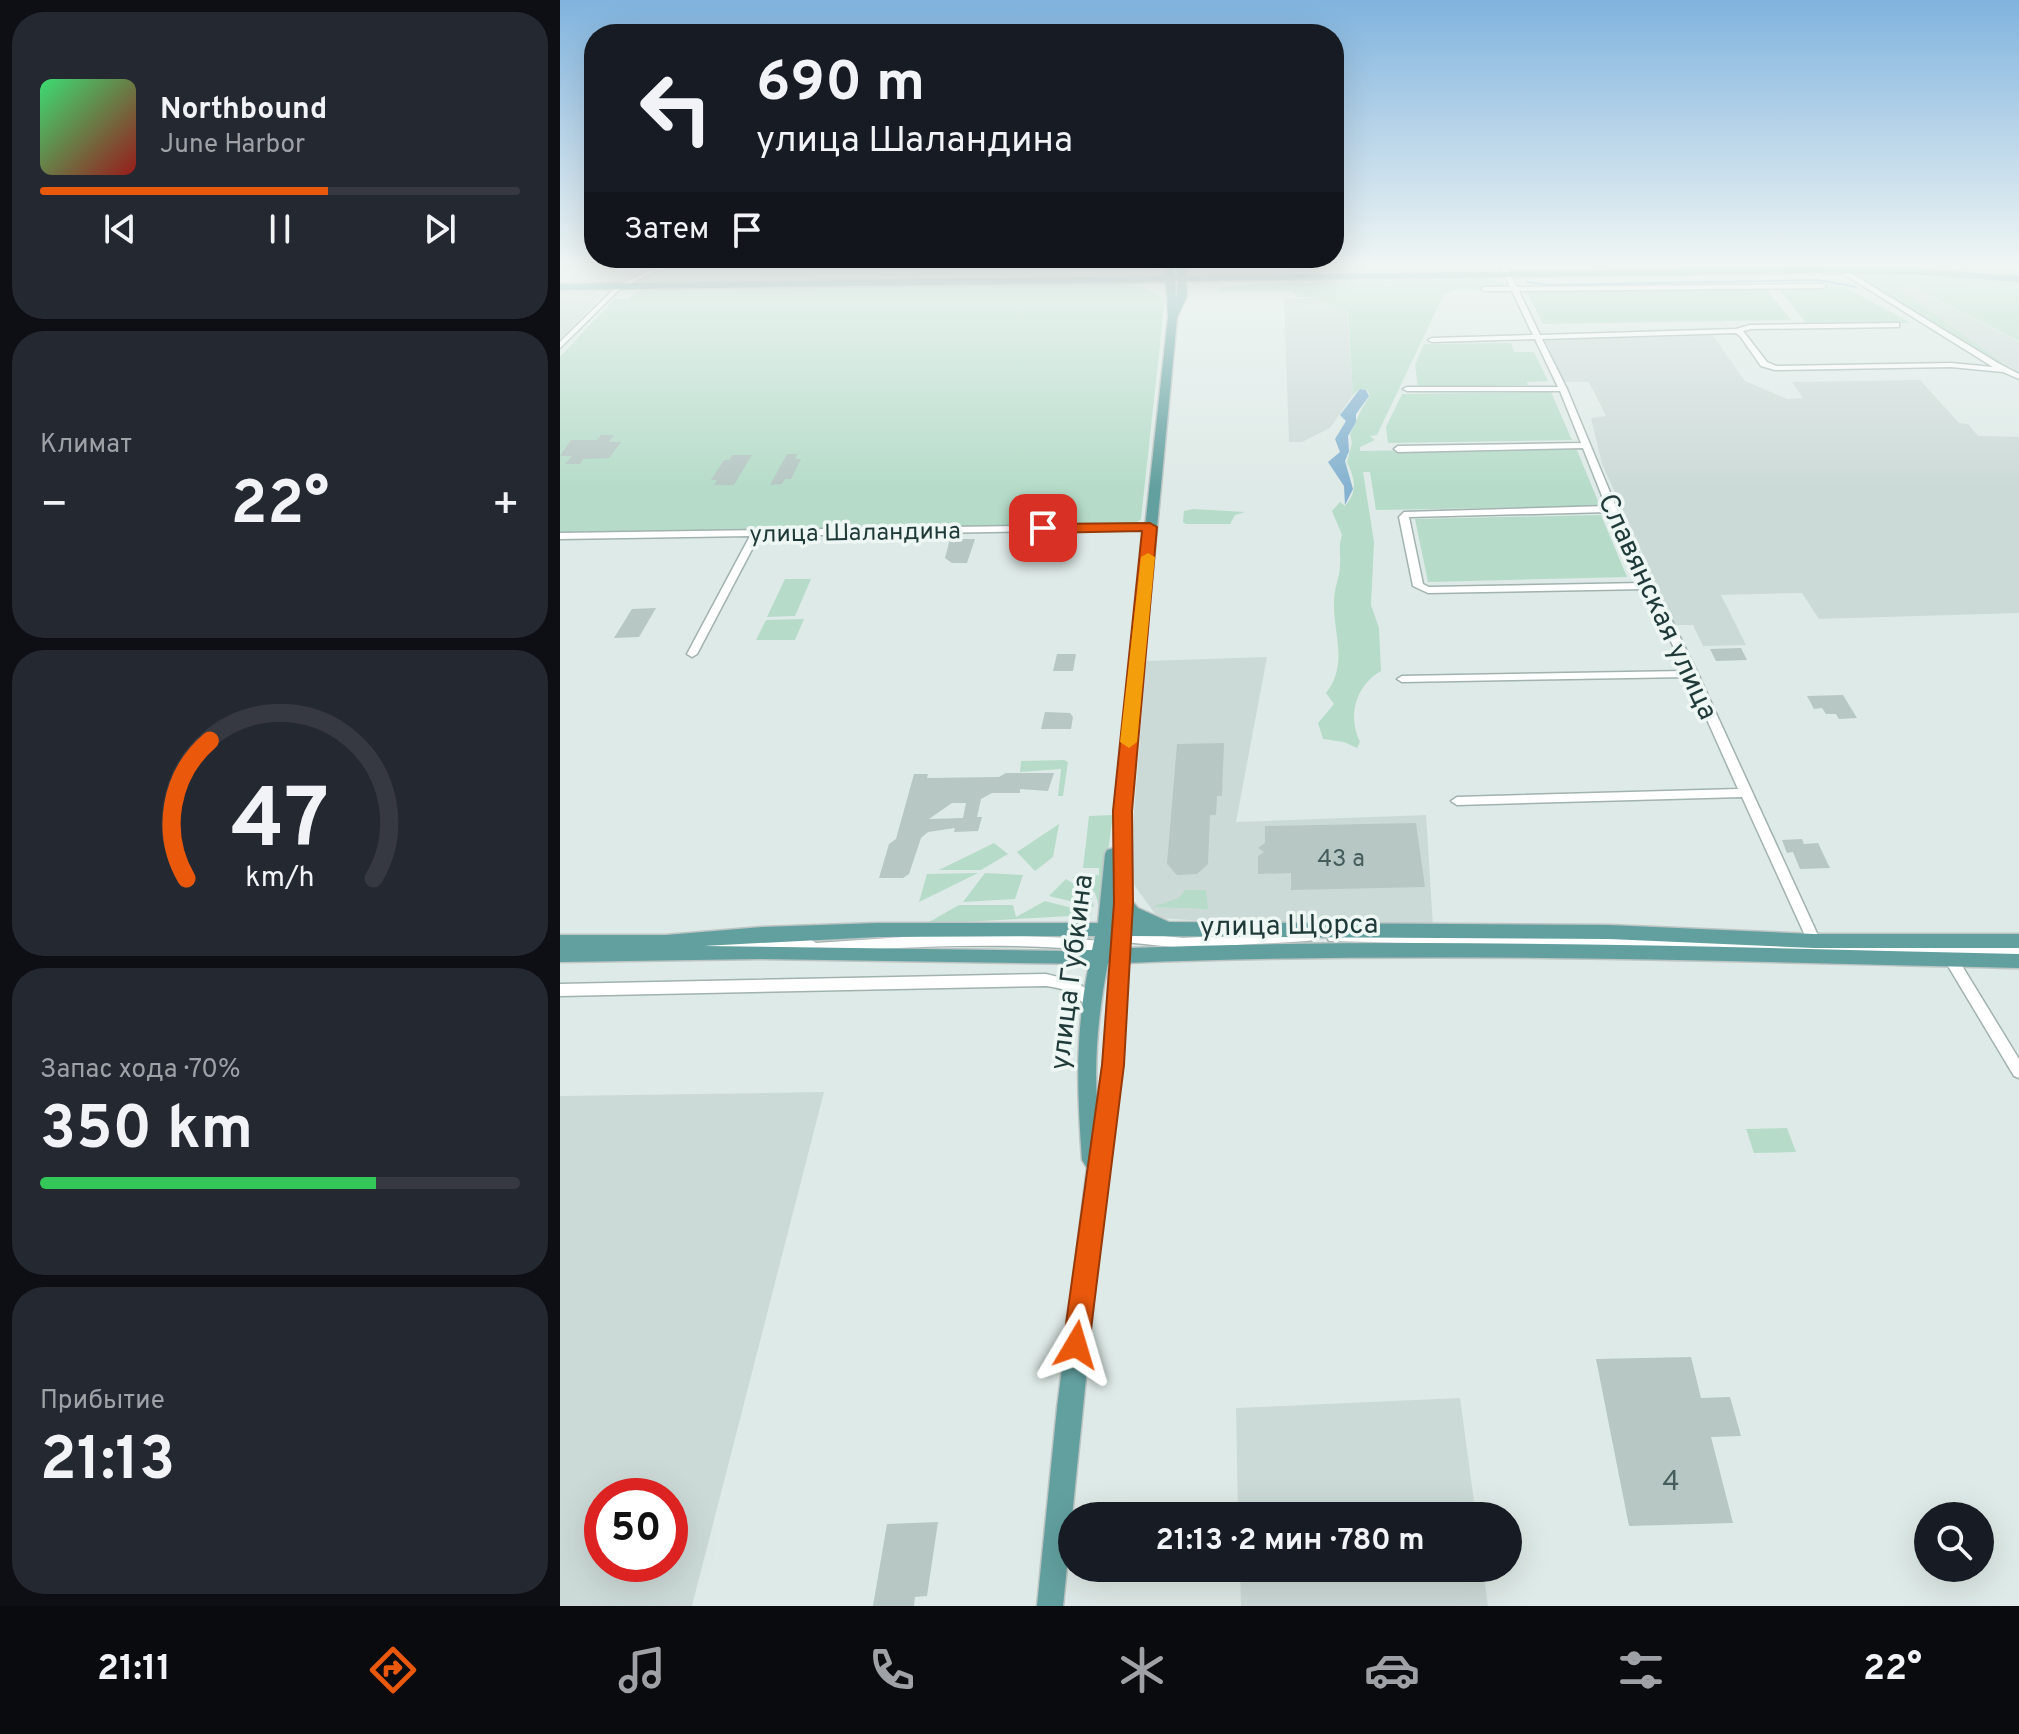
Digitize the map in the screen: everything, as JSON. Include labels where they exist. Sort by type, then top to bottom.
[{"type":"main road","name":"улица Губкина","points":[[1094,1190],[1086,1082],[1091,1002],[1094,982],[1123,903],[1122,811],[1170,338]]},
{"type":"main road","name":"улица Губкина","points":[[1050,1606],[1094,1190],[1113,1065],[1119,992],[1110,942],[1110,904],[1115,833],[1122,811]]},
{"type":"main road","points":[[1123,903],[1144,920],[1192,931]]},
{"type":"main road","name":"улица Щорса","points":[[560,942],[666,942],[797,932],[1072,930],[1157,955],[1344,950],[1812,948],[1950,949],[2019,961]]},
{"type":"main road","name":"улица Щорса","points":[[560,955],[760,952],[1046,957],[1110,942],[1192,931],[1609,932],[1812,948],[1843,956],[2019,941]]},
{"type":"main road","points":[[1119,992],[1134,966],[1157,955]]},
{"type":"main road","points":[[1046,957],[1069,963],[1094,982]]},
{"type":"street","points":[[1432,340],[1538,338]]},
{"type":"street","name":"Славянская улица","points":[[1538,338],[1647,586],[1693,674],[1747,793],[1812,948]]},
{"type":"street","points":[[1746,338],[1764,364],[1775,368],[1966,366],[2002,370]]},
{"type":"street","points":[[1950,338],[2019,377]]},
{"type":"street","points":[[1966,366],[1975,364],[1981,357]]},
{"type":"street","points":[[1407,389],[1563,389]]},
{"type":"street","points":[[1398,449],[1586,445]]},
{"type":"street","points":[[1612,509],[1407,514],[1404,517],[1418,586],[1428,590],[1647,586]]},
{"type":"street","name":"улица Шаландина","points":[[560,536],[1150,527]]},
{"type":"street","points":[[692,654],[756,533]]},
{"type":"street","points":[[1402,679],[1693,674]]},
{"type":"street","points":[[1457,801],[1747,793]]},
{"type":"street","name":"улица Щорса","points":[[876,943],[1029,930]]},
{"type":"street","name":"улица Щорса","points":[[666,942],[741,946],[1110,942],[1183,950],[1439,941],[1812,948]]},
{"type":"street","points":[[760,952],[876,943]]},
{"type":"street","points":[[1950,949],[2019,1072]]},
{"type":"street","name":"улица Щорса","points":[[1950,949],[2019,952]]},
{"type":"street","points":[[560,990],[1046,980],[1075,987],[1091,1002]]},
{"type":"shaded area","points":[[1285,338],[1349,338],[1353,395],[1330,428],[1302,442],[1289,442]]},
{"type":"shaded area","points":[[1714,338],[1745,381],[1787,399],[1803,398],[1792,382],[1920,380],[1959,423],[1968,424],[1978,436],[2019,437],[2019,613],[1819,619],[1802,593],[1721,595],[1746,645],[1703,646],[1693,625],[1675,625],[1602,464],[1591,418],[1606,416],[1589,382],[1563,382],[1545,339]]},
{"type":"shaded area","points":[[1964,338],[2011,338],[2019,342],[2019,372]]},
{"type":"shaded area","points":[[1267,657],[1236,822],[1426,815],[1433,926],[1250,924],[1158,918],[1135,886],[1130,864],[1146,661]]},
{"type":"shaded area","points":[[824,1092],[692,1606],[560,1606],[560,1096]]},
{"type":"shaded area","points":[[1460,1398],[1474,1502],[1238,1502],[1236,1408]]},
{"type":"shaded area","points":[[1240,1582],[1485,1582],[1488,1606],[1241,1606]]},
{"type":"green space","points":[[578,338],[1161,338],[1141,519],[1135,524],[560,533],[560,357]]},
{"type":"green space","points":[[1350,338],[1423,338],[1377,435],[1370,436],[1375,440],[1360,447],[1360,451],[1576,448],[1600,506],[1376,510],[1370,472],[1363,472],[1374,542],[1371,605],[1379,628],[1381,671],[1365,684],[1356,702],[1354,722],[1360,742],[1357,748],[1344,742],[1323,739],[1318,723],[1334,704],[1326,693],[1337,671],[1338,660],[1334,602],[1342,535],[1332,511],[1340,502],[1345,506],[1352,495],[1353,479],[1347,462],[1352,443],[1350,434],[1370,395],[1367,390],[1360,389],[1353,395]]},
{"type":"green space","points":[[1958,338],[1968,338],[2019,374]]},
{"type":"green space","points":[[1511,343],[1514,352],[1534,352],[1548,381],[1527,382],[1528,385],[1418,387],[1415,365],[1424,344]]},
{"type":"green space","points":[[1551,392],[1572,440],[1388,443],[1386,427],[1402,394]]},
{"type":"green space","points":[[1184,511],[1245,512],[1235,515],[1230,524],[1186,524],[1183,522]]},
{"type":"green space","points":[[1601,515],[1627,577],[1428,582],[1415,519]]},
{"type":"green space","points":[[785,579],[811,579],[795,616],[767,617]]},
{"type":"green space","points":[[804,619],[795,640],[756,640],[766,620]]},
{"type":"green space","points":[[1021,761],[1068,762],[1063,796],[1058,796],[1061,769],[1020,772]]},
{"type":"green space","points":[[1113,815],[1100,909],[1095,893],[1072,877],[1099,875],[1099,868],[1083,868],[1089,816]]},
{"type":"green space","points":[[1059,824],[1053,857],[1035,871],[1017,852]]},
{"type":"green space","points":[[994,843],[1008,854],[981,870],[939,870]]},
{"type":"green space","points":[[978,873],[919,902],[927,874]]},
{"type":"green space","points":[[985,873],[1023,875],[1015,899],[963,902]]},
{"type":"green space","points":[[1066,879],[1090,894],[1094,907],[1049,896]]},
{"type":"green space","points":[[1185,890],[1206,890],[1208,909],[1152,907],[1179,898]]},
{"type":"green space","points":[[1045,901],[1092,913],[892,926],[893,922],[929,922],[959,905],[1013,905],[1016,917]]},
{"type":"green space","points":[[1787,1128],[1796,1152],[1754,1153],[1746,1129]]},
{"type":"water","points":[[1360,389],[1366,390],[1369,396],[1356,414],[1356,422],[1348,436],[1349,451],[1345,461],[1353,489],[1345,505],[1344,486],[1328,462],[1340,452],[1335,439],[1346,421],[1340,415]]},
{"type":"building","points":[[601,435],[614,435],[609,442],[621,442],[609,458],[583,459],[580,464],[565,464],[572,456],[560,456],[571,440],[597,440]]},
{"type":"building","points":[[787,454],[798,454],[795,459],[801,459],[791,479],[770,485]]},
{"type":"building","points":[[732,455],[752,455],[734,485],[714,485],[717,480],[711,480],[724,460],[729,460]]},
{"type":"building","points":[[950,539],[975,539],[967,563],[952,563],[945,558]]},
{"type":"building","points":[[656,608],[639,637],[614,638],[632,609]]},
{"type":"building","points":[[1741,648],[1747,660],[1716,661],[1710,649]]},
{"type":"building","points":[[1057,654],[1076,654],[1073,671],[1053,671]]},
{"type":"building","points":[[1843,695],[1857,718],[1839,719],[1836,714],[1826,714],[1822,708],[1814,709],[1807,696]]},
{"type":"building","points":[[1045,712],[1070,713],[1073,717],[1071,729],[1041,729]]},
{"type":"building","points":[[1224,743],[1222,796],[1217,796],[1216,815],[1210,815],[1208,864],[1197,874],[1177,875],[1167,864],[1177,744]]},
{"type":"building","points":[[1006,773],[1054,773],[1048,791],[1020,789],[1020,793],[992,793],[981,799],[977,817],[982,817],[978,831],[954,832],[955,828],[928,832],[921,838],[909,874],[903,878],[879,878],[889,844],[896,839],[914,774],[928,774],[927,778],[999,777]],"holes":[[[952,803],[966,803],[963,818],[929,819]]]},
{"type":"building","points":[[1416,823],[1425,887],[1291,890],[1291,873],[1258,874],[1258,856],[1264,852],[1258,848],[1265,843],[1265,826]]},
{"type":"building","points":[[1802,839],[1804,844],[1818,843],[1830,868],[1800,869],[1793,852],[1787,853],[1782,840]]},
{"type":"building","points":[[1691,1357],[1701,1398],[1730,1397],[1741,1436],[1711,1437],[1733,1523],[1629,1526],[1596,1359]]},
{"type":"building","points":[[938,1522],[927,1596],[915,1597],[914,1606],[873,1606],[887,1524]]},
{"type":"slow traffic","points":[[1129,742],[1148,557]]},
{"type":"route","points":[[1043,528],[1150,527],[1122,811],[1123,903],[1113,1065],[1094,1190],[1076,1345]]}]
